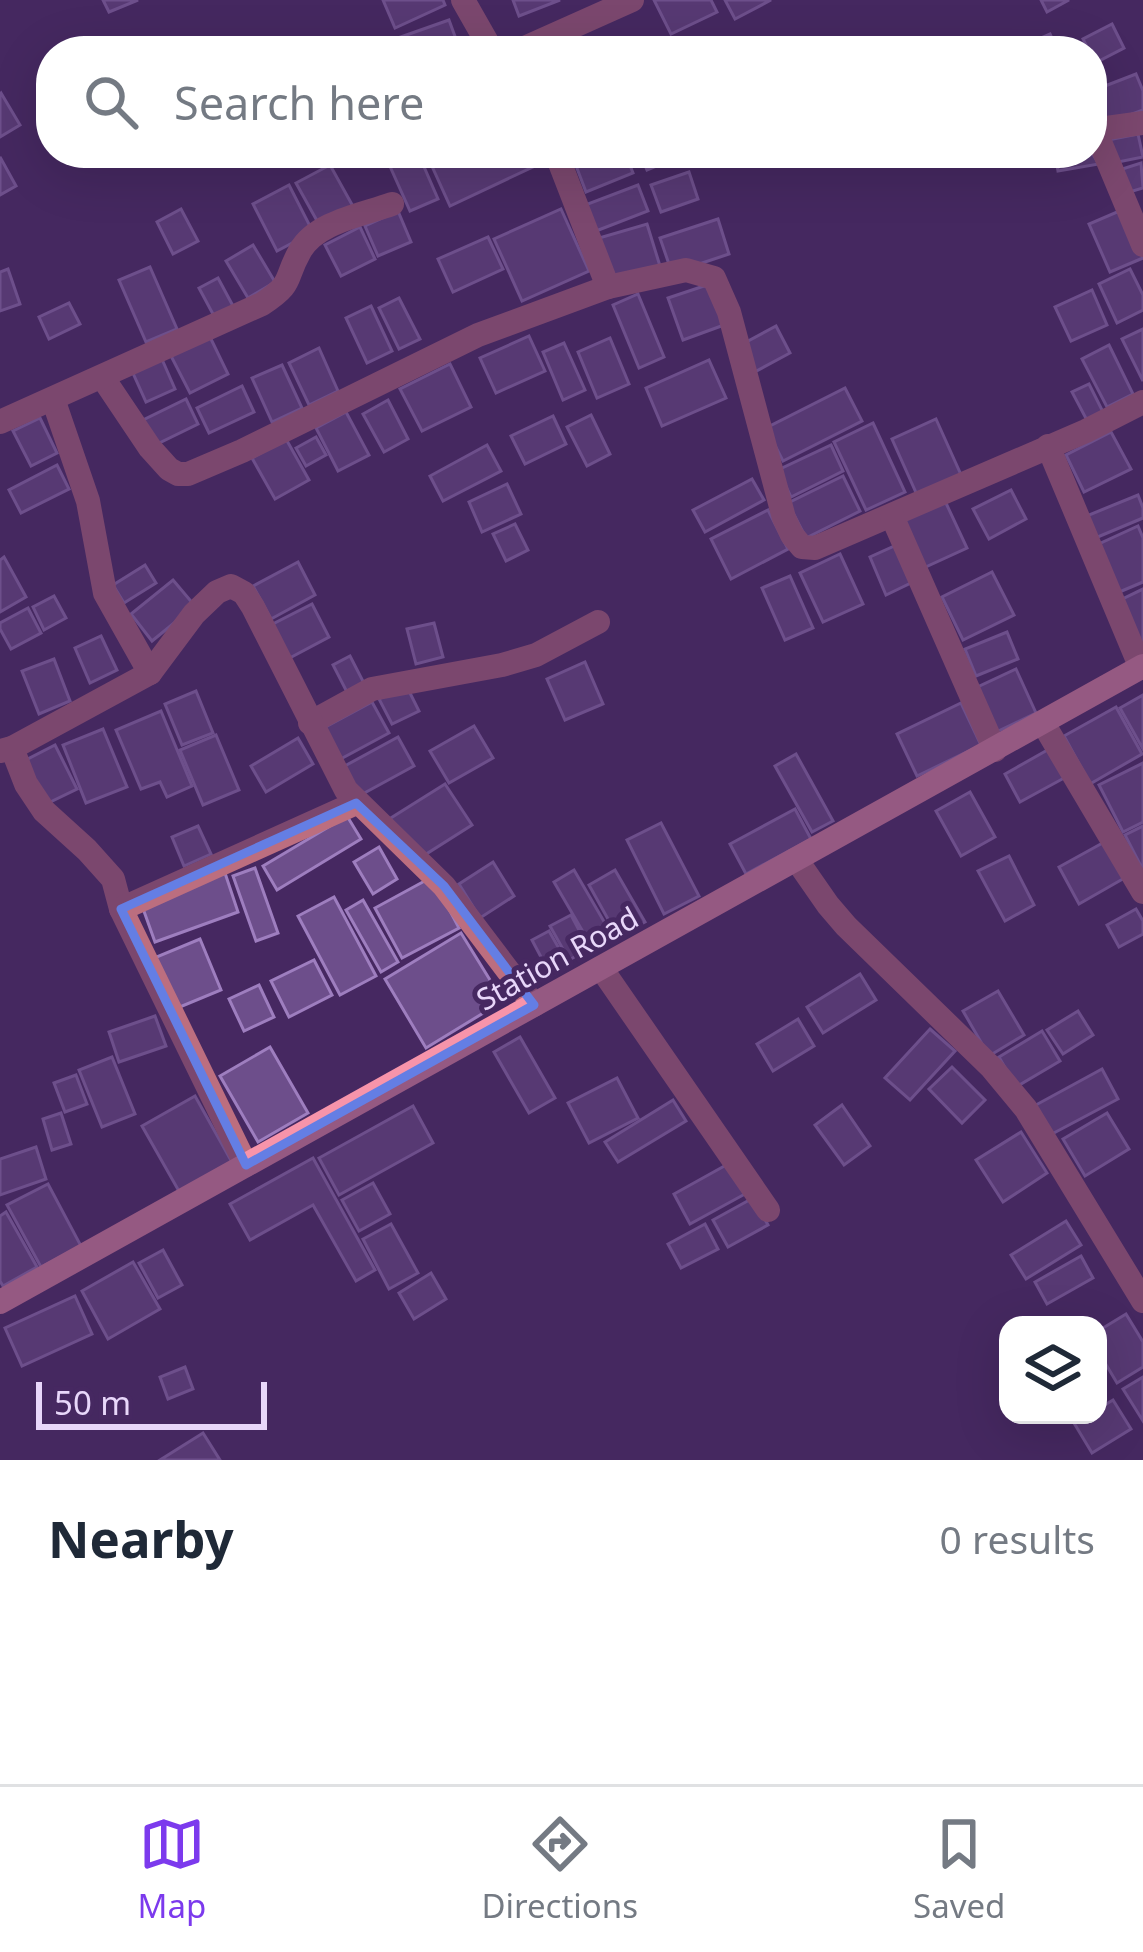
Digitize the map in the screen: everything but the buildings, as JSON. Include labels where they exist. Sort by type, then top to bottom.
[{"type":"main road","name":"Station Road","points":[[0,1301],[1142,667]]},
{"type":"street","points":[[464,0],[484,36]]},
{"type":"street","points":[[552,36],[632,0]]},
{"type":"street","points":[[1107,128],[1143,123]]},
{"type":"street","points":[[1107,162],[1143,245]]},
{"type":"street","points":[[562,168],[608,287]]},
{"type":"street","points":[[0,422],[262,304],[284,289],[300,249],[322,229],[392,204]]},
{"type":"street","points":[[103,377],[150,448],[169,469],[188,474],[478,335],[608,287],[686,270],[714,278],[729,312],[784,518],[802,547],[815,548],[1143,402]]},
{"type":"street","points":[[53,399],[88,501],[105,593],[150,673]]},
{"type":"street","points":[[1048,446],[1142,667]]},
{"type":"street","points":[[892,516],[994,750]]},
{"type":"street","points":[[246,1165],[121,909],[113,879],[44,812],[6,749],[150,673],[194,614],[217,592],[231,586],[244,593],[334,771],[356,803],[444,886],[534,1005]]},
{"type":"street","points":[[310,723],[372,689],[536,655],[598,622]]},
{"type":"street","points":[[1043,723],[1143,892]]},
{"type":"street","points":[[121,909],[356,803]]},
{"type":"street","points":[[796,859],[846,926],[992,1068],[1026,1108],[1143,1301]]},
{"type":"street","points":[[601,968],[768,1210]]},
{"type":"highlighted area","points":[[356,803],[444,886],[534,1005],[246,1165],[121,909]]}]
